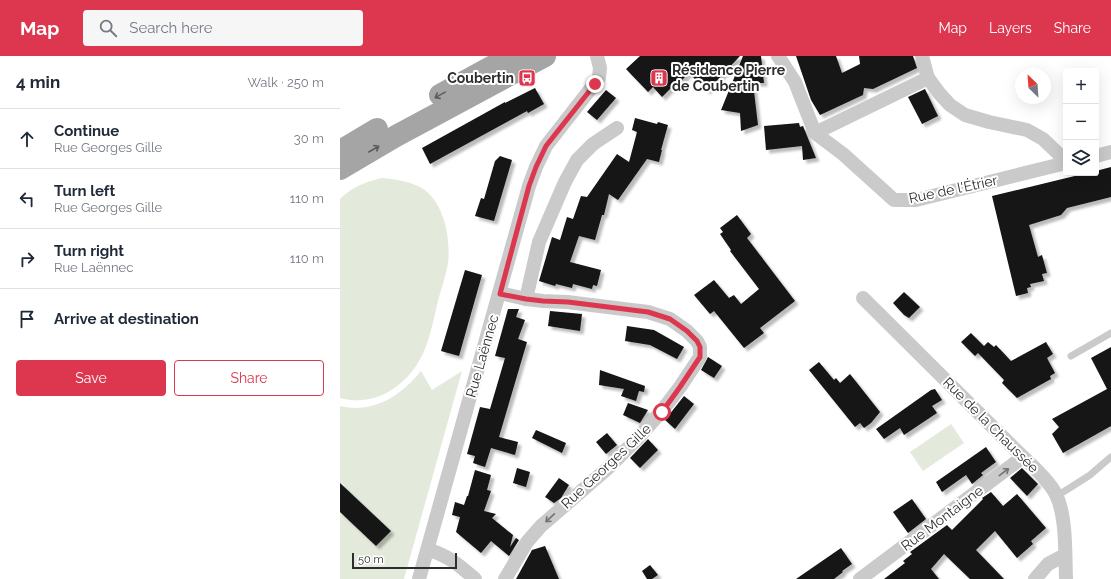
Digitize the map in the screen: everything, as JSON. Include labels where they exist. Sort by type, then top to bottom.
[{"type":"main road","points":[[340,151],[511,56]]},
{"type":"main road","points":[[340,169],[396,136],[545,56]]},
{"type":"street","name":"Rue Laënnec","points":[[419,579],[529,186],[546,146],[599,78],[600,68],[597,56]]},
{"type":"street","points":[[778,56],[795,82],[815,133],[928,78]]},
{"type":"street","name":"Rue de l'Étrier","points":[[922,56],[928,78],[950,105],[964,115],[1027,130],[1042,139],[1063,159]]},
{"type":"street","points":[[526,299],[539,242],[565,182],[577,160],[593,144],[617,128]]},
{"type":"street","name":"Rue de l'Étrier","points":[[815,133],[843,154],[894,200],[916,200],[1063,163]]},
{"type":"street","points":[[1099,155],[1111,152]]},
{"type":"street","name":"Rue Georges Gille","points":[[500,294],[526,299],[568,302],[648,312],[670,319],[687,331],[697,341],[700,347],[700,357],[662,412],[608,468],[541,526],[527,542],[504,579]]},
{"type":"street","name":"Rue de la Chaussée","points":[[863,298],[1046,480],[1056,496],[1062,515],[1066,579]]},
{"type":"street","name":"Rue Montaigne","points":[[860,579],[1024,457]]},
{"type":"street","points":[[428,550],[442,554],[456,563],[475,579]]},
{"type":"street","points":[[1034,579],[1048,564],[1065,555]]},
{"type":"lane","points":[[1071,356],[1111,333]]},
{"type":"lane","points":[[1056,496],[1090,475],[1111,457]]},
{"type":"green space","points":[[382,178],[401,181],[420,187],[435,201],[444,220],[447,231],[449,253],[448,263],[429,339],[418,363],[410,374],[391,391],[379,396],[367,400],[340,398],[340,199],[349,191],[359,186]]},
{"type":"green space","points":[[421,371],[432,390],[462,371],[404,579],[340,579],[340,406],[352,408],[364,407],[385,401],[405,388]]},
{"type":"green space","points":[[951,424],[964,443],[923,471],[910,452]]},
{"type":"building","name":"Résidence Pierre de Coubertin","points":[[640,56],[740,56],[707,91],[689,73],[673,89],[671,88],[662,97],[653,87],[648,92],[626,69]]},
{"type":"building","points":[[743,56],[761,56],[764,83],[753,83],[758,125],[741,131],[740,113],[721,110]]},
{"type":"building","points":[[796,56],[836,56],[842,73],[860,64],[859,56],[913,56],[917,68],[873,89],[864,88],[863,95],[820,115],[811,100]]},
{"type":"building","points":[[535,88],[544,104],[528,113],[527,111],[430,164],[422,148],[505,102]]},
{"type":"building","points":[[925,89],[938,116],[922,124],[908,97]]},
{"type":"building","points":[[606,90],[616,98],[597,120],[587,112]]},
{"type":"building","points":[[635,118],[657,124],[658,122],[668,125],[659,162],[647,159],[618,200],[609,194],[604,215],[602,215],[595,240],[579,236],[570,262],[601,270],[597,286],[593,285],[592,289],[573,284],[572,288],[556,284],[555,286],[539,281],[552,237],[560,240],[567,217],[573,219],[581,196],[587,197],[617,154],[629,162],[637,132],[632,130]]},
{"type":"building","points":[[799,123],[800,127],[803,126],[816,158],[803,160],[802,146],[766,150],[764,126]]},
{"type":"building","points":[[500,156],[512,160],[494,221],[475,216],[481,198],[484,199],[495,161]]},
{"type":"building","points":[[1111,167],[1111,197],[1067,208],[1061,215],[1029,225],[1038,257],[1042,255],[1047,273],[1042,274],[1044,281],[1030,284],[1031,287],[1027,288],[1028,293],[1016,296],[992,196],[1075,176],[1099,176],[1099,170]]},
{"type":"building","points":[[737,215],[751,234],[747,238],[795,301],[760,328],[764,333],[744,348],[714,311],[710,314],[694,295],[714,280],[729,298],[734,295],[741,304],[759,289],[730,251],[731,250],[720,234],[723,232],[720,228]]},
{"type":"building","points":[[465,270],[482,275],[459,356],[441,351]]},
{"type":"building","points":[[904,292],[920,307],[909,318],[904,315],[893,303]]},
{"type":"building","points":[[508,309],[519,309],[516,317],[525,320],[518,339],[527,342],[499,437],[518,442],[515,455],[491,448],[485,467],[473,463],[475,456],[467,454],[480,407],[490,409],[505,358],[495,356]]},
{"type":"building","points":[[550,311],[582,314],[580,331],[548,326]]},
{"type":"building","points":[[627,326],[654,330],[684,347],[677,359],[650,345],[625,341]]},
{"type":"building","points":[[971,333],[984,346],[988,342],[994,347],[996,345],[1011,361],[1046,342],[1053,354],[1047,358],[1055,373],[1050,376],[1051,379],[1017,398],[1002,383],[1004,380],[978,353],[975,356],[961,342]]},
{"type":"building","points":[[1111,347],[1111,426],[1063,453],[1052,434],[1059,427],[1052,419],[1107,389],[1091,358]]},
{"type":"building","points":[[708,357],[722,366],[714,378],[701,370]]},
{"type":"building","points":[[819,362],[834,380],[836,378],[840,383],[850,374],[880,412],[871,423],[864,428],[860,423],[855,427],[809,370]]},
{"type":"building","points":[[600,370],[645,386],[644,392],[639,391],[636,401],[621,396],[624,389],[599,385]]},
{"type":"building","points":[[935,389],[942,400],[932,406],[937,413],[904,435],[900,428],[884,439],[876,429],[931,390]]},
{"type":"building","points":[[684,396],[694,404],[675,429],[665,420]]},
{"type":"building","points":[[628,403],[648,410],[640,423],[623,415]]},
{"type":"building","points":[[536,430],[566,443],[562,453],[532,438]]},
{"type":"building","points":[[607,433],[617,445],[606,454],[596,442]]},
{"type":"building","points":[[648,439],[658,450],[640,468],[630,458]]},
{"type":"building","points":[[986,447],[996,462],[981,473],[983,475],[972,484],[966,475],[942,492],[936,482]]},
{"type":"building","points":[[517,468],[530,472],[526,487],[513,483]]},
{"type":"building","points":[[1022,468],[1038,484],[1027,496],[1010,478]]},
{"type":"building","points":[[475,470],[491,475],[487,490],[491,491],[484,511],[496,514],[492,518],[513,535],[510,547],[516,538],[519,540],[509,556],[491,541],[481,553],[456,532],[460,517],[452,515],[455,502],[464,505]]},
{"type":"building","points":[[559,478],[569,485],[561,498],[554,503],[545,497]]},
{"type":"building","points":[[340,483],[391,531],[376,546],[340,512]]},
{"type":"building","points":[[991,492],[1003,506],[1017,494],[1046,528],[1031,541],[1033,544],[1017,558],[995,531],[976,550],[1004,579],[970,579],[944,554],[931,569],[939,579],[884,579],[905,563],[903,561],[912,554],[910,552],[947,525],[952,530],[983,499],[982,498]]},
{"type":"building","points":[[912,499],[926,519],[908,533],[893,512]]},
{"type":"building","points":[[545,546],[559,579],[516,579],[532,550]]},
{"type":"building","points":[[841,548],[852,564],[834,579],[796,579]]},
{"type":"building","points":[[650,565],[658,575],[652,579],[647,579],[642,571]]},
{"type":"place","name":"Coubertin","points":[[527,78]]},
{"type":"place","name":"Résidence Pierre de Coubertin","points":[[659,78]]},
{"type":"route","points":[[595,84],[546,146],[536,167],[529,186],[500,294],[526,299],[568,302],[648,312],[670,319],[687,331],[697,341],[700,347],[700,357],[662,412]]}]
